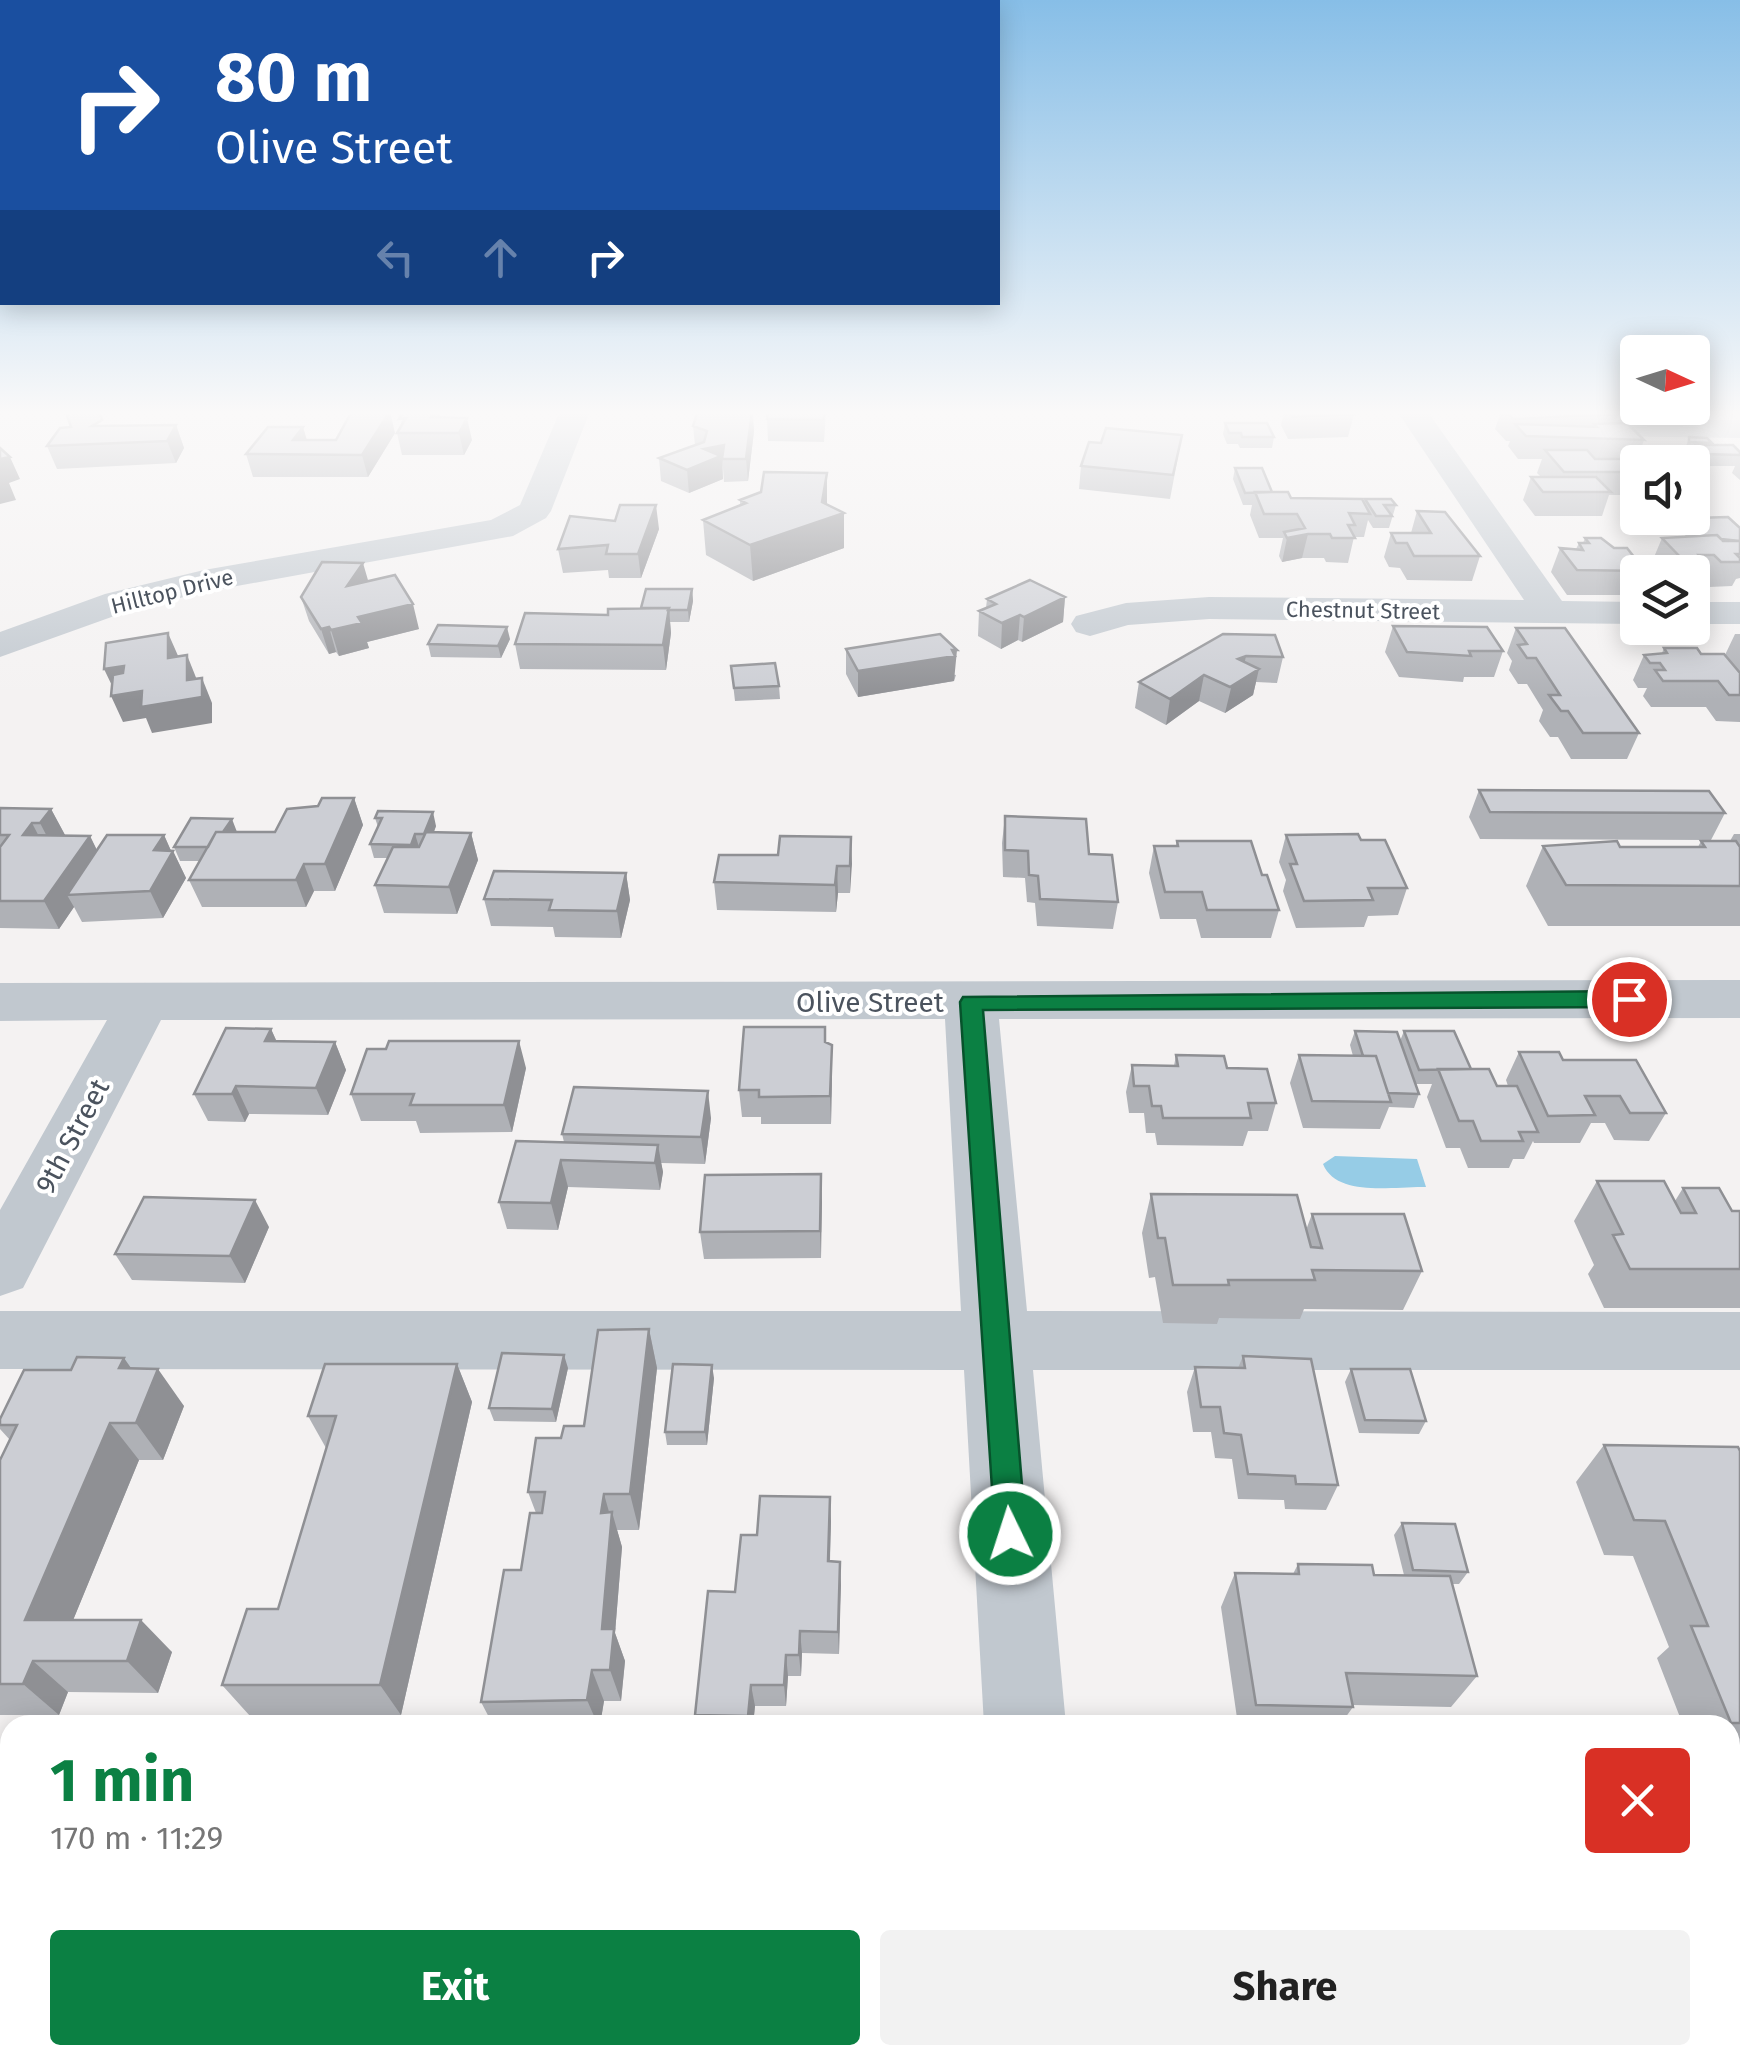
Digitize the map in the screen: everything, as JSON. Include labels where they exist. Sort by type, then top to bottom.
[{"type":"street","name":"Hilltop Drive","points":[[0,645],[118,602],[204,581],[501,529],[535,507]]},
{"type":"street","points":[[1479,507],[1552,613]]},
{"type":"street","name":"Chestnut Street","points":[[1090,624],[1126,614],[1209,608],[1620,613]]},
{"type":"street","points":[[1710,613],[1740,613]]},
{"type":"street","name":"Olive Street","points":[[0,1002],[1740,998]]},
{"type":"street","name":"9th Street","points":[[0,1270],[144,1002]]},
{"type":"street","points":[[971,1002],[1024,1715]]},
{"type":"street","points":[[0,1340],[1740,1342]]},
{"type":"water","points":[[1335,1156],[1417,1159],[1426,1187],[1368,1188],[1340,1182],[1323,1164]]},
{"type":"building","points":[[619,507],[655,507],[638,554],[606,554],[608,545],[558,549],[570,516],[615,521]]},
{"type":"building","points":[[735,507],[833,507],[844,513],[750,545],[703,520]]},
{"type":"building","points":[[1261,507],[1366,507],[1370,514],[1349,513],[1355,525],[1348,525],[1355,538],[1308,534],[1287,538],[1284,532],[1305,528],[1297,514],[1264,514]]},
{"type":"building","points":[[1370,507],[1386,507],[1392,516],[1376,516]]},
{"type":"building","points":[[1417,511],[1445,512],[1480,556],[1414,556],[1407,543],[1396,543],[1391,533],[1431,533]]},
{"type":"building","points":[[1728,517],[1740,528],[1740,541],[1717,535],[1698,536],[1710,535],[1710,518]]},
{"type":"building","points":[[1717,535],[1723,541],[1740,541],[1740,554],[1736,554],[1740,562],[1721,562],[1714,555],[1678,555],[1662,538]]},
{"type":"building","points":[[1585,538],[1601,538],[1614,548],[1627,548],[1632,555],[1620,555],[1620,571],[1577,570],[1560,548],[1583,550],[1579,543],[1589,543]]},
{"type":"building","points":[[322,562],[363,563],[347,586],[395,575],[413,604],[358,617],[362,623],[321,629],[301,597]]},
{"type":"building","points":[[1030,580],[1065,597],[1002,623],[979,611],[996,604],[987,599]]},
{"type":"building","points":[[646,589],[692,589],[688,610],[641,608]]},
{"type":"building","points":[[669,608],[663,645],[515,644],[525,613],[608,615],[608,609]]},
{"type":"building","points":[[438,625],[507,627],[498,646],[428,644]]},
{"type":"building","points":[[1393,626],[1487,627],[1503,651],[1469,651],[1471,656],[1407,652]]},
{"type":"building","points":[[1516,628],[1565,628],[1639,733],[1583,733],[1568,711],[1561,711],[1549,695],[1560,695],[1536,658],[1527,658],[1518,645],[1527,644]]},
{"type":"building","points":[[168,633],[168,658],[187,655],[187,680],[202,678],[202,697],[141,707],[142,691],[111,696],[113,675],[123,673],[124,666],[104,669],[106,643]]},
{"type":"building","points":[[940,634],[957,650],[952,650],[955,656],[858,671],[846,649]]},
{"type":"building","points":[[1223,634],[1275,635],[1283,657],[1246,656],[1238,659],[1259,669],[1230,687],[1204,675],[1170,699],[1139,682]]},
{"type":"building","points":[[1664,648],[1697,648],[1701,654],[1724,654],[1740,673],[1740,695],[1729,695],[1718,681],[1663,681],[1655,670],[1665,670],[1660,663],[1650,663],[1644,655],[1667,653]]},
{"type":"building","points":[[775,663],[779,686],[734,688],[731,666]]},
{"type":"building","points":[[1479,790],[1709,791],[1725,813],[1490,812]]},
{"type":"building","points":[[322,798],[354,798],[325,864],[304,864],[296,880],[189,880],[216,832],[275,832],[287,809],[318,806]]},
{"type":"building","points":[[0,808],[51,809],[23,835],[90,836],[44,901],[0,901],[0,847],[9,835],[0,835]]},
{"type":"building","points":[[378,811],[433,812],[424,834],[415,834],[411,845],[370,844],[382,818],[375,818]]},
{"type":"building","points":[[1005,816],[1086,819],[1089,854],[1112,855],[1118,902],[1040,899],[1038,876],[1029,875],[1028,851],[1005,850]]},
{"type":"building","points":[[191,818],[232,819],[223,832],[216,832],[208,847],[174,847]]},
{"type":"building","points":[[426,832],[471,833],[449,887],[375,885],[393,847],[419,847]]},
{"type":"building","points":[[1358,834],[1361,840],[1385,840],[1407,888],[1368,888],[1373,900],[1304,901],[1290,864],[1297,864],[1286,835]]},
{"type":"building","points":[[107,835],[164,835],[154,850],[173,851],[150,891],[67,895]]},
{"type":"building","points":[[780,836],[851,837],[850,866],[837,866],[835,885],[714,882],[719,855],[778,855]]},
{"type":"building","points":[[1177,841],[1251,841],[1279,910],[1207,910],[1202,892],[1165,892],[1154,846],[1178,846]]},
{"type":"building","points":[[1617,841],[1620,847],[1705,847],[1701,841],[1736,841],[1740,847],[1740,886],[1566,885],[1543,846]]},
{"type":"building","points":[[494,871],[626,873],[617,911],[549,910],[552,900],[484,899]]},
{"type":"building","points":[[744,1027],[825,1027],[825,1042],[832,1045],[830,1096],[759,1097],[759,1090],[739,1090]]},
{"type":"building","points":[[226,1028],[271,1029],[265,1041],[335,1042],[316,1088],[236,1086],[232,1094],[194,1094]]},
{"type":"building","points":[[1355,1031],[1397,1032],[1419,1094],[1388,1093],[1376,1056],[1363,1056]]},
{"type":"building","points":[[1404,1031],[1454,1031],[1471,1069],[1419,1070]]},
{"type":"building","points":[[389,1041],[519,1041],[504,1105],[410,1105],[414,1094],[351,1094],[367,1049],[386,1049]]},
{"type":"building","points":[[1519,1052],[1559,1052],[1563,1060],[1636,1060],[1666,1113],[1630,1113],[1620,1096],[1585,1096],[1595,1115],[1548,1116]]},
{"type":"building","points":[[1176,1055],[1224,1056],[1227,1068],[1267,1069],[1276,1103],[1248,1103],[1251,1118],[1163,1118],[1161,1106],[1152,1106],[1149,1086],[1134,1086],[1132,1065],[1178,1066]]},
{"type":"building","points":[[1299,1055],[1376,1056],[1391,1102],[1312,1101]]},
{"type":"building","points":[[1438,1069],[1489,1069],[1497,1086],[1517,1086],[1538,1132],[1519,1132],[1523,1141],[1481,1141],[1473,1121],[1459,1121]]},
{"type":"building","points":[[574,1087],[708,1091],[701,1137],[562,1134]]},
{"type":"building","points":[[516,1141],[658,1145],[655,1163],[561,1160],[551,1203],[499,1202]]},
{"type":"building","points":[[821,1174],[820,1231],[700,1232],[705,1175]]},
{"type":"building","points":[[1597,1181],[1664,1181],[1681,1213],[1696,1213],[1683,1188],[1719,1188],[1732,1211],[1740,1211],[1740,1269],[1630,1269],[1613,1235],[1623,1234]]},
{"type":"building","points":[[1151,1194],[1297,1195],[1311,1247],[1322,1248],[1312,1214],[1404,1214],[1422,1271],[1312,1270],[1315,1280],[1228,1280],[1229,1285],[1173,1285],[1165,1238],[1158,1238]]},
{"type":"building","points":[[144,1197],[255,1200],[230,1256],[115,1254]]},
{"type":"building","points":[[649,1329],[630,1494],[604,1494],[601,1513],[612,1512],[602,1629],[614,1629],[610,1670],[592,1670],[587,1700],[481,1702],[504,1570],[521,1570],[530,1513],[542,1513],[545,1492],[528,1492],[536,1438],[561,1438],[564,1426],[584,1426],[598,1330]]},
{"type":"building","points":[[502,1353],[564,1355],[552,1409],[489,1408]]},
{"type":"building","points":[[1243,1356],[1311,1359],[1338,1485],[1296,1484],[1295,1476],[1248,1474],[1241,1435],[1224,1433],[1220,1407],[1201,1407],[1195,1367],[1245,1368]]},
{"type":"building","points":[[77,1357],[124,1358],[119,1368],[158,1369],[136,1423],[110,1423],[25,1620],[141,1620],[127,1661],[33,1661],[23,1684],[0,1684],[0,1460],[17,1425],[0,1425],[0,1419],[24,1370],[71,1370]]},
{"type":"building","points":[[325,1364],[457,1364],[380,1685],[222,1685],[247,1609],[278,1609],[336,1416],[308,1416]]},
{"type":"building","points":[[673,1364],[712,1365],[705,1432],[665,1432]]},
{"type":"building","points":[[1351,1369],[1410,1369],[1426,1421],[1365,1420]]},
{"type":"building","points":[[1604,1445],[1738,1447],[1740,1715],[1728,1715],[1691,1626],[1708,1626],[1665,1521],[1634,1520]]},
{"type":"building","points":[[760,1496],[830,1497],[828,1561],[840,1562],[838,1632],[800,1631],[799,1655],[786,1655],[784,1685],[751,1685],[748,1715],[695,1715],[708,1591],[735,1592],[741,1535],[757,1535]]},
{"type":"building","points":[[1402,1523],[1455,1524],[1468,1572],[1413,1570]]},
{"type":"building","points":[[1298,1564],[1372,1565],[1374,1575],[1450,1576],[1477,1676],[1346,1673],[1353,1707],[1256,1705],[1235,1573],[1299,1574]]},
{"type":"route","points":[[1010,1534],[971,1002],[1629,999]]}]
